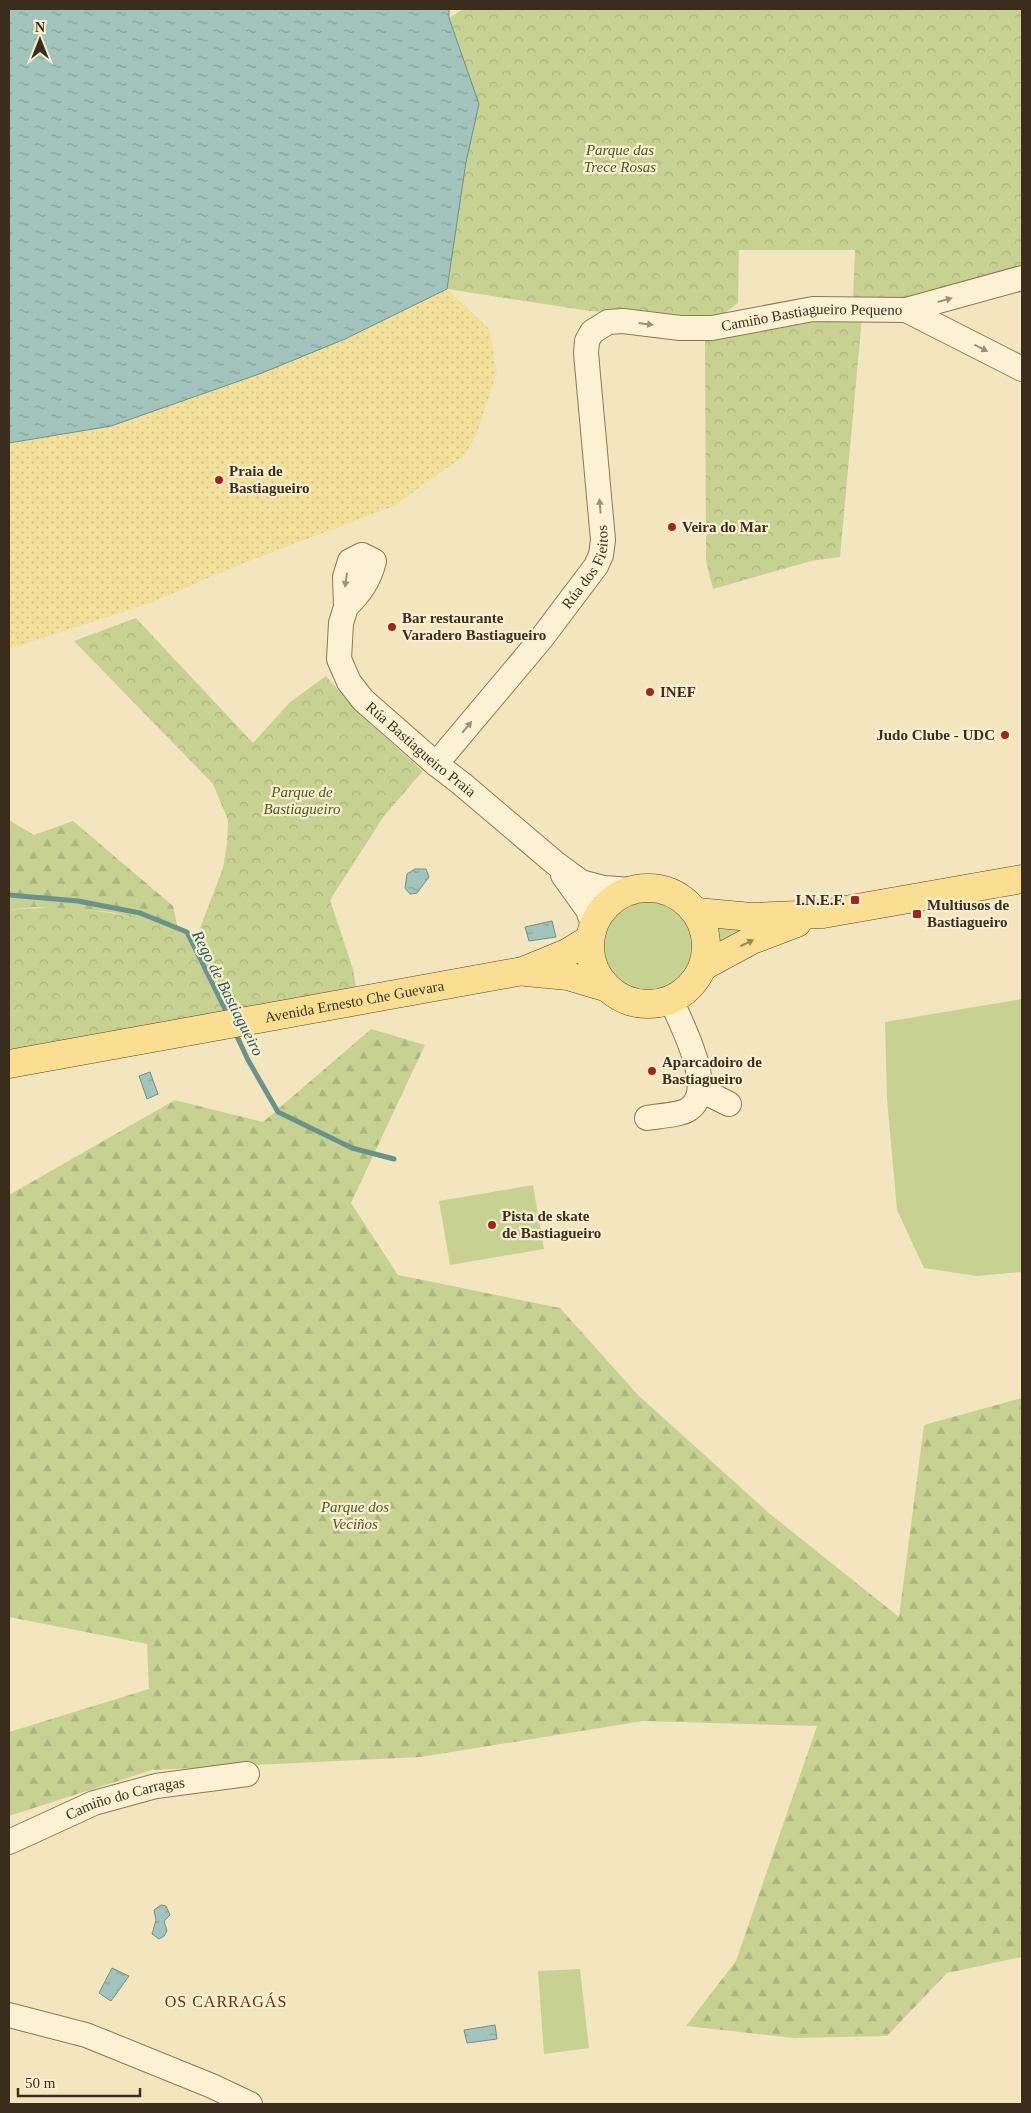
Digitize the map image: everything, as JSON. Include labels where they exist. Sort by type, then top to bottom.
[{"type":"main road","points":[[697,912],[751,917],[822,914],[1022,879]]},
{"type":"main road","points":[[704,966],[707,940],[697,912],[684,899],[660,888],[631,890],[603,908],[591,932],[593,967],[605,986],[620,998],[650,1005],[672,1002],[680,996],[704,966],[752,940],[822,914]]},
{"type":"main road","name":"Avenida Ernesto Che Guevara","points":[[9,1064],[523,971],[567,953],[591,932]]},
{"type":"main road","name":"Avenida Ernesto Che Guevara","points":[[523,971],[568,976],[605,986]]},
{"type":"street","name":"Camiño Bastiagueiro Pequeno","points":[[598,327],[608,322],[623,321],[680,328],[712,328],[844,302],[906,310],[1022,278]]},
{"type":"street","points":[[906,310],[1022,369]]},
{"type":"street","name":"Rúa dos Fieitos","points":[[436,764],[541,639],[596,566],[601,555],[603,543],[586,353],[587,341],[598,327]]},
{"type":"street","name":"Rúa Bastiagueiro Praia","points":[[346,607],[342,623],[340,659],[349,682],[363,700],[555,864]]},
{"type":"street","points":[[555,864],[582,883],[604,888],[631,890]]},
{"type":"street","points":[[555,864],[588,910],[591,932]]},
{"type":"street","points":[[672,1002],[700,1079],[709,1094],[730,1104]]},
{"type":"street","points":[[647,1118],[687,1111],[697,1103],[700,1079]]},
{"type":"street","name":"Camiño do Carragas","points":[[9,1842],[94,1803],[156,1786],[247,1774]]},
{"type":"street","points":[[9,2015],[86,2035],[212,2086],[250,2104]]},
{"type":"green space","name":"Parque das Trece Rosas","points":[[463,9],[1022,9],[1022,265],[907,299],[853,298],[855,250],[739,250],[738,303],[718,318],[590,311],[447,289],[466,162],[479,104],[449,18]]},
{"type":"green space","points":[[862,317],[840,557],[811,561],[713,589],[706,561],[705,338],[786,321]]},
{"type":"green space","name":"Parque de Bastiagueiro","points":[[136,618],[253,743],[290,702],[326,676],[356,711],[423,771],[384,816],[330,900],[353,969],[357,993],[9,1054],[9,910],[57,908],[105,912],[175,928],[197,936],[223,868],[228,820],[213,784],[74,641]]},
{"type":"green space","points":[[9,820],[34,835],[73,821],[173,906],[178,929],[111,912],[34,907],[9,910]]},
{"type":"green space","points":[[648,897],[667,901],[683,911],[693,927],[697,946],[693,965],[683,981],[667,991],[648,995],[629,991],[613,981],[603,965],[599,946],[603,927],[613,911],[629,901]]},
{"type":"green space","points":[[716,924],[753,929],[717,948],[718,934]]},
{"type":"green space","points":[[1022,999],[1022,1272],[977,1276],[924,1268],[897,1210],[887,1099],[885,1022]]},
{"type":"green space","name":"Parque dos Veciños","points":[[371,1029],[425,1045],[351,1203],[398,1275],[560,1308],[638,1395],[770,1514],[899,1617],[924,1425],[1022,1398],[1022,1957],[947,1973],[887,2036],[794,2038],[686,2026],[736,1961],[817,1726],[643,1721],[421,1757],[152,1770],[9,1816],[9,1732],[149,1689],[147,1644],[9,1617],[9,1195],[175,1100],[263,1122]]},
{"type":"green space","name":"Pista de skate de Bastiagueiro","points":[[533,1185],[544,1249],[450,1265],[439,1201]]},
{"type":"green space","points":[[580,1969],[589,2048],[544,2054],[538,1971]]},
{"type":"sand","name":"Praia de Bastiagueiro","points":[[447,289],[489,329],[497,372],[477,433],[465,455],[394,506],[241,564],[153,602],[9,649],[9,443],[111,426],[345,339]]},
{"type":"water","points":[[9,9],[449,9],[449,18],[479,104],[466,162],[447,289],[345,339],[262,373],[111,426],[9,443]]},
{"type":"water","points":[[415,869],[426,869],[429,877],[417,893],[410,894],[405,888],[407,874]]},
{"type":"water","points":[[552,921],[556,937],[529,941],[525,927]]},
{"type":"water","points":[[150,1072],[158,1094],[147,1099],[139,1076]]},
{"type":"water","points":[[161,1905],[166,1906],[170,1915],[164,1921],[167,1931],[159,1939],[152,1934],[156,1920],[154,1910]]},
{"type":"water","points":[[112,1968],[129,1976],[111,2001],[99,1993]]},
{"type":"water","points":[[495,2025],[497,2039],[467,2043],[464,2030]]},
{"type":"waterway","name":"Rego de Bastiagueiro","points":[[9,895],[78,901],[140,913],[187,932],[228,1015]]},
{"type":"waterway","name":"Rego de Bastiagueiro","points":[[235,1032],[248,1060],[278,1112],[352,1148],[394,1159]]},
{"type":"place","name":"Praia de Bastiagueiro","points":[[219,480]]},
{"type":"place","name":"Veira do Mar","points":[[672,527]]},
{"type":"place","name":"Bar restaurante Varadero Bastiagueiro","points":[[392,627]]},
{"type":"place","name":"INEF","points":[[650,692]]},
{"type":"place","name":"Judo Clube - UDC","points":[[1005,735]]},
{"type":"place","name":"I.N.E.F.","points":[[855,900]]},
{"type":"place","name":"Multiusos de Bastiagueiro","points":[[917,914]]},
{"type":"place","name":"Aparcadoiro de Bastiagueiro","points":[[652,1071]]},
{"type":"place","name":"Pista de skate de Bastiagueiro","points":[[492,1225]]},
{"type":"district","name":"OS CARRAGÁS","points":[[226,2001]]}]
